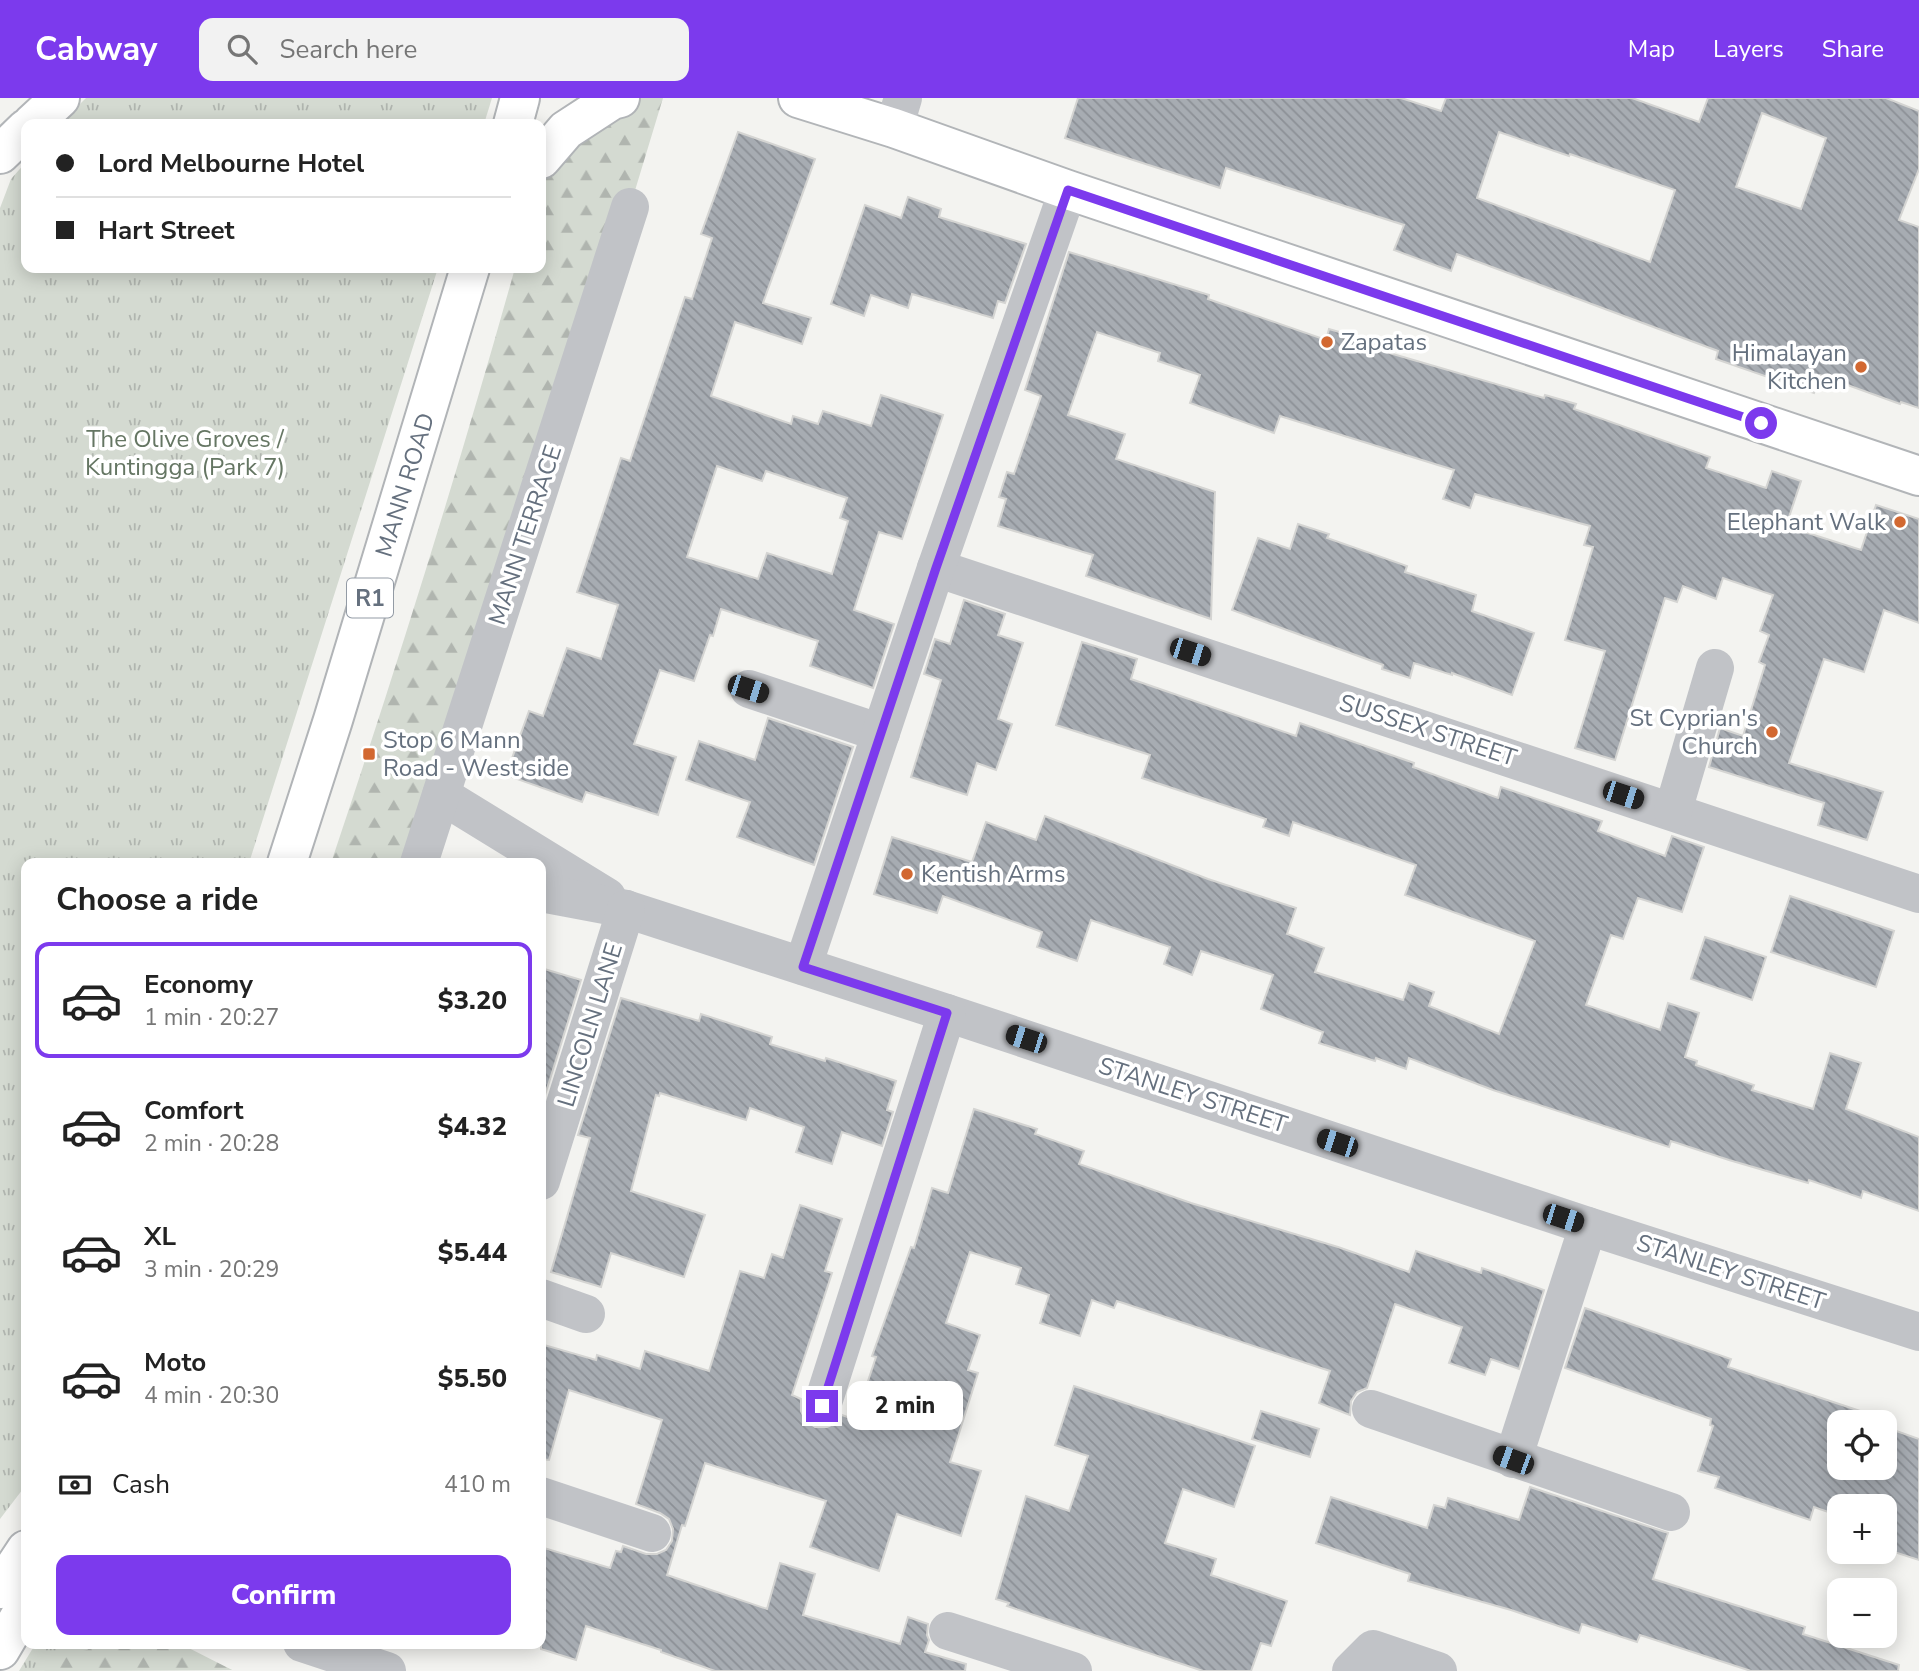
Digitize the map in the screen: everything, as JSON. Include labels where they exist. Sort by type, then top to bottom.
[{"type":"main road","points":[[37,119],[60,98]]},
{"type":"main road","points":[[514,119],[520,98]]},
{"type":"main road","points":[[546,153],[566,130],[612,100],[620,98]]},
{"type":"main road","points":[[798,98],[898,113],[1068,190],[1919,476]]},
{"type":"main road","points":[[0,153],[21,134]]},
{"type":"main road","name":"MANN ROAD","points":[[289,858],[469,273]]},
{"type":"main road","points":[[438,376],[485,273]]},
{"type":"main road","points":[[0,1556],[21,1533]]},
{"type":"main road","points":[[0,1589],[21,1558]]},
{"type":"main road","points":[[0,1650],[21,1614]]},
{"type":"street","points":[[803,967],[936,568],[1068,190]]},
{"type":"street","name":"MANN TERRACE","points":[[421,858],[630,207]]},
{"type":"street","name":"SUSSEX STREET","points":[[936,568],[1919,894]]},
{"type":"street","points":[[1673,811],[1715,668]]},
{"type":"street","points":[[748,689],[881,733]]},
{"type":"street","name":"STANLEY STREET","points":[[441,794],[544,858]]},
{"type":"street","name":"STANLEY STREET","points":[[546,859],[626,909]]},
{"type":"street","name":"STANLEY STREET","points":[[546,893],[626,909],[1588,1226],[1919,1332]]},
{"type":"street","name":"LINCOLN LANE","points":[[546,1165],[626,909]]},
{"type":"street","points":[[822,1406],[947,1013]]},
{"type":"street","points":[[1513,1460],[1588,1226]]},
{"type":"street","points":[[546,1300],[586,1314]]},
{"type":"street","points":[[1371,1409],[1513,1460],[1671,1512]]},
{"type":"street","points":[[546,1498],[652,1533]]},
{"type":"street","points":[[948,1631],[1073,1671]]},
{"type":"street","points":[[320,1649],[387,1671]]},
{"type":"street","points":[[1362,1660],[1438,1671]]},
{"type":"green space","points":[[86,98],[492,98],[486,119],[65,119]]},
{"type":"green space","points":[[625,98],[663,98],[421,858],[333,858],[427,567],[514,273],[546,273],[546,176],[573,146]]},
{"type":"green space","name":"The Olive Groves / Kuntingga (Park 7)","points":[[21,168],[21,273],[436,273],[251,858],[21,858],[21,1492],[0,1519],[0,208],[11,179]]},
{"type":"green space","points":[[32,1649],[187,1649],[232,1670],[19,1671]]},
{"type":"green space","points":[[90,1649],[191,1649],[232,1670],[44,1671],[48,1661]]},
{"type":"building","points":[[1078,98],[1401,98],[1441,111],[1446,98],[1632,98],[1699,122],[1708,98],[1886,98],[1919,111],[1919,169],[1899,220],[1919,227],[1919,408],[1901,402],[1900,404],[1820,375],[1814,393],[1716,359],[1718,351],[1457,254],[1451,271],[1394,250],[1404,225],[1226,168],[1220,188],[1065,138]],"holes":[[[1762,113],[1826,138],[1801,209],[1736,187]],[[1499,132],[1675,190],[1650,262],[1477,198]]]},
{"type":"building","points":[[738,132],[815,159],[763,303],[811,318],[802,344],[735,322],[711,396],[791,424],[793,416],[818,424],[823,411],[871,426],[881,395],[943,415],[902,539],[879,532],[854,610],[894,624],[873,688],[810,666],[818,641],[721,609],[694,681],[660,670],[634,744],[676,757],[658,815],[586,792],[582,802],[506,775],[529,711],[543,716],[567,648],[601,659],[618,605],[577,592],[621,458],[630,461],[685,297],[692,299],[712,238],[701,234]],"holes":[[[717,466],[762,481],[766,471],[847,498],[840,518],[848,521],[832,574],[767,553],[758,579],[687,557]]]},
{"type":"building","points":[[908,197],[941,209],[939,217],[1026,244],[1005,303],[998,301],[993,318],[912,294],[908,308],[871,295],[864,316],[831,304],[865,205],[901,218]]},
{"type":"building","points":[[1069,252],[1209,295],[1208,299],[1326,340],[1329,329],[1387,346],[1386,352],[1544,398],[1545,395],[1576,404],[1574,409],[1710,457],[1706,468],[1766,488],[1772,471],[1801,481],[1786,526],[1861,550],[1876,505],[1919,519],[1919,623],[1884,610],[1864,672],[1824,659],[1789,763],[1883,792],[1867,840],[1818,825],[1824,803],[1709,767],[1720,728],[1743,736],[1765,665],[1759,662],[1769,635],[1760,631],[1773,595],[1723,578],[1716,599],[1683,586],[1677,602],[1665,598],[1615,760],[1575,748],[1605,651],[1565,640],[1593,547],[1584,545],[1590,526],[1475,494],[1470,508],[1443,499],[1454,470],[1280,416],[1274,433],[1190,403],[1200,375],[1158,361],[1160,353],[1097,332],[1068,415],[1125,434],[1116,459],[1215,492],[1211,619],[1086,576],[1093,555],[998,526],[1006,499],[999,497],[1007,472],[1014,474],[1041,396],[1025,390]]},
{"type":"building","points":[[1298,524],[1329,534],[1327,538],[1407,566],[1405,572],[1476,595],[1472,611],[1534,633],[1512,695],[1452,673],[1414,663],[1410,678],[1382,669],[1383,665],[1232,610],[1258,538],[1290,549]]},
{"type":"building","points":[[964,600],[1005,614],[998,635],[1023,643],[998,719],[1012,724],[996,770],[977,763],[967,795],[911,777],[941,680],[924,674],[935,639],[950,644]]},
{"type":"building","points":[[1082,642],[1137,659],[1131,679],[1296,736],[1300,723],[1414,763],[1413,767],[1498,798],[1501,787],[1602,821],[1598,831],[1665,856],[1672,836],[1704,847],[1682,912],[1638,898],[1623,939],[1611,935],[1586,1005],[1660,1030],[1668,1003],[1699,1013],[1685,1057],[1697,1061],[1696,1065],[1754,1085],[1752,1090],[1813,1109],[1830,1053],[1861,1063],[1846,1109],[1919,1137],[1919,1211],[1863,1191],[1861,1198],[1809,1180],[1808,1183],[1671,1141],[1669,1147],[1493,1090],[1409,1058],[1406,1069],[1319,1043],[1323,1032],[1261,1009],[1273,975],[1201,951],[1192,975],[1164,964],[1170,947],[1091,920],[1077,961],[1037,947],[1042,932],[943,896],[937,913],[874,894],[892,837],[972,862],[986,822],[1036,840],[1045,816],[1208,879],[1296,908],[1287,934],[1324,948],[1315,972],[1403,1000],[1409,983],[1434,992],[1429,1006],[1499,1034],[1535,941],[1405,895],[1416,865],[1293,822],[1289,836],[1263,827],[1266,819],[1142,778],[1150,755],[1056,725]]},
{"type":"building","points":[[768,718],[853,747],[814,865],[737,837],[750,802],[686,780],[699,741],[755,760]]},
{"type":"building","points":[[1790,896],[1894,931],[1876,987],[1771,952]]},
{"type":"building","points":[[1705,937],[1766,957],[1752,1000],[1691,979]]},
{"type":"building","points":[[546,970],[581,980],[546,1092]]},
{"type":"building","points":[[621,998],[699,1021],[701,1014],[772,1037],[770,1044],[825,1061],[826,1058],[896,1081],[887,1110],[893,1112],[882,1146],[842,1132],[832,1164],[796,1152],[804,1127],[750,1108],[746,1120],[660,1093],[659,1096],[656,1095],[631,1191],[705,1215],[684,1277],[611,1253],[601,1287],[551,1272],[590,1138],[578,1135]]},
{"type":"building","points":[[974,1109],[1037,1129],[1035,1134],[1084,1151],[1079,1164],[1191,1203],[1338,1247],[1409,1272],[1416,1251],[1481,1273],[1482,1268],[1544,1290],[1519,1369],[1491,1359],[1485,1375],[1449,1363],[1462,1327],[1395,1304],[1367,1388],[1357,1392],[1351,1401],[1350,1415],[1319,1403],[1330,1371],[1117,1301],[1114,1308],[1092,1300],[1080,1336],[1040,1323],[1049,1295],[1016,1284],[1021,1268],[970,1252],[946,1323],[980,1335],[968,1370],[978,1373],[950,1462],[981,1471],[961,1536],[897,1514],[879,1571],[810,1547],[826,1501],[705,1463],[667,1575],[767,1609],[780,1563],[815,1574],[803,1615],[900,1644],[908,1617],[928,1624],[929,1640],[925,1652],[966,1664],[965,1671],[715,1671],[586,1626],[576,1660],[541,1649],[546,1649],[546,1549],[610,1568],[616,1551],[621,1552],[623,1546],[646,1554],[657,1554],[666,1550],[672,1541],[673,1529],[669,1519],[636,1504],[662,1420],[569,1390],[549,1460],[546,1460],[546,1345],[596,1360],[597,1355],[640,1369],[645,1351],[709,1371],[740,1271],[764,1278],[772,1254],[783,1258],[800,1205],[842,1219],[825,1271],[832,1273],[792,1395],[801,1399],[801,1411],[805,1420],[815,1427],[827,1427],[836,1423],[842,1415],[855,1420],[876,1357],[872,1356],[911,1247],[914,1248],[932,1188],[948,1193]]},
{"type":"building","points":[[1585,1308],[1731,1359],[1728,1367],[1857,1410],[1827,1410],[1827,1480],[1897,1480],[1897,1431],[1919,1439],[1919,1560],[1897,1553],[1897,1494],[1827,1494],[1827,1512],[1814,1507],[1810,1520],[1715,1488],[1719,1477],[1698,1471],[1713,1426],[1710,1425],[1711,1419],[1565,1368]]},
{"type":"building","points":[[1074,1386],[1255,1446],[1234,1507],[1183,1489],[1165,1543],[1216,1559],[1211,1575],[1287,1601],[1271,1646],[1261,1643],[1251,1671],[1203,1671],[1007,1606],[1009,1603],[996,1599],[1026,1496],[1069,1511],[1088,1456],[1055,1445]]},
{"type":"building","points":[[1261,1411],[1319,1429],[1310,1457],[1252,1439]]},
{"type":"building","points":[[1530,1487],[1668,1533],[1653,1579],[1805,1627],[1803,1634],[1827,1642],[1827,1648],[1846,1648],[1899,1665],[1898,1671],[1751,1671],[1640,1635],[1637,1642],[1582,1624],[1579,1633],[1511,1610],[1408,1581],[1410,1574],[1316,1543],[1331,1497],[1427,1528],[1434,1505],[1445,1508],[1448,1498],[1519,1520]]},
{"type":"place","name":"Zapatas","points":[[1327,342]]},
{"type":"place","name":"Himalayan Kitchen","points":[[1861,367]]},
{"type":"place","name":"Elephant Walk","points":[[1900,522]]},
{"type":"place","name":"St Cyprian's Church","points":[[1772,732]]},
{"type":"place","name":"Stop 6 Mann Road - West side","points":[[369,754]]},
{"type":"place","name":"Kentish Arms","points":[[907,874]]},
{"type":"route","points":[[822,1406],[947,1013],[803,967],[936,568],[1068,190],[1761,423]]}]
